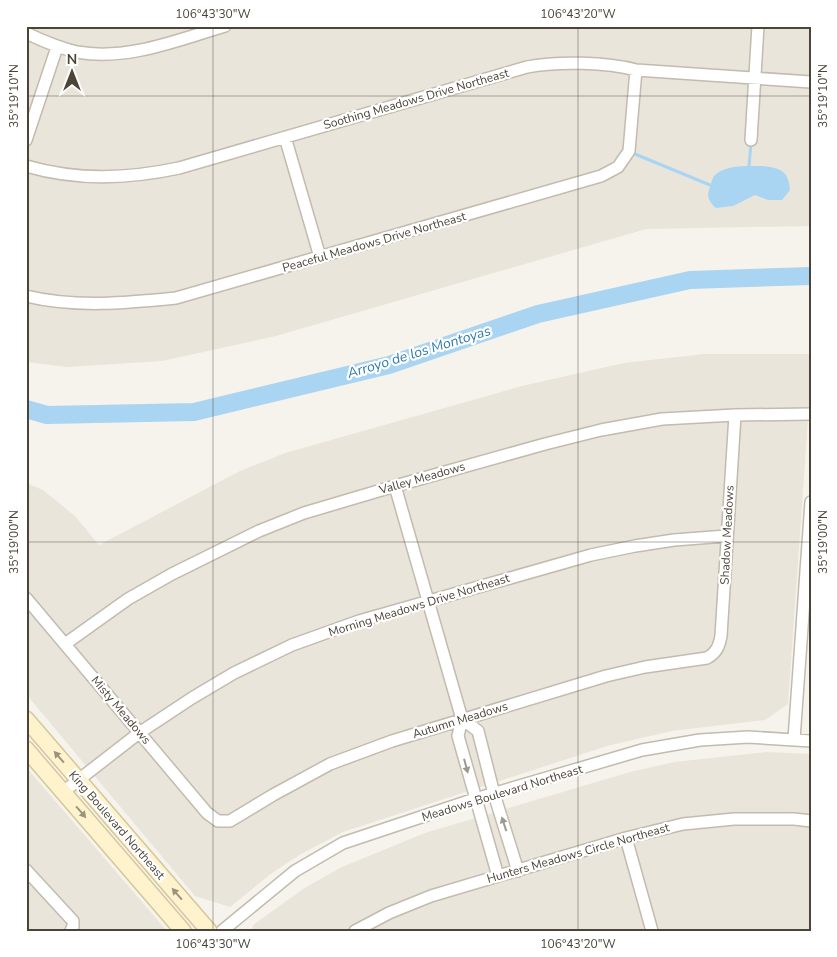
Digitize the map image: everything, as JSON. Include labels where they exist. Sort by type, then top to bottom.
[{"type":"street","points":[[26,33],[57,47],[78,52],[101,54],[143,50],[225,26]]},
{"type":"street","points":[[751,140],[758,26]]},
{"type":"street","points":[[26,140],[57,47]]},
{"type":"street","name":"Soothing Meadows Drive Northeast","points":[[26,166],[76,176],[111,177],[145,175],[179,168],[527,67],[559,63],[811,82]]},
{"type":"street","name":"Peaceful Meadows Drive Northeast","points":[[26,296],[85,303],[131,303],[176,298],[601,176],[618,167],[630,151],[636,70]]},
{"type":"street","points":[[285,137],[320,257]]},
{"type":"street","name":"Valley Meadows","points":[[65,644],[128,599],[172,574],[259,531],[304,513],[545,444],[601,430],[662,419],[735,415],[811,414]]},
{"type":"street","name":"Shadow Meadows","points":[[714,653],[719,645],[721,636],[735,415]]},
{"type":"street","points":[[395,486],[462,719],[458,736],[498,876]]},
{"type":"street","points":[[794,739],[811,502]]},
{"type":"street","name":"Morning Meadows Drive Northeast","points":[[63,792],[139,733],[234,673],[292,645],[359,621],[592,555],[674,540],[726,536]]},
{"type":"street","name":"Misty Meadows","points":[[26,598],[207,813],[218,820]]},
{"type":"street","name":"Autumn Meadows","points":[[218,820],[230,820],[330,764],[392,741],[606,676],[645,667],[706,658],[714,653]]},
{"type":"street","name":"King Boulevard Northeast","points":[[26,719],[209,931]]},
{"type":"street","points":[[462,719],[478,730],[494,794],[518,871]]},
{"type":"street","name":"Meadows Boulevard Northeast","points":[[222,931],[295,871],[343,844],[475,798],[642,750],[700,740],[748,737],[811,741]]},
{"type":"street","name":"King Boulevard Northeast","points":[[26,749],[183,931]]},
{"type":"street","name":"Hunters Meadows Circle Northeast","points":[[354,931],[389,913],[431,896],[626,838],[683,824],[734,819],[794,819],[811,821]]},
{"type":"street","points":[[626,838],[652,931]]},
{"type":"street","points":[[26,870],[73,921],[71,931]]},
{"type":"shaded area","points":[[26,26],[811,26],[811,226],[646,229],[276,336],[162,361],[67,367],[26,362]]},
{"type":"shaded area","points":[[704,354],[811,354],[811,377],[788,704],[765,720],[672,731],[607,746],[343,832],[301,854],[272,873],[230,907],[195,896],[26,694],[26,483],[43,490],[75,516],[99,545],[240,471],[285,453],[522,386],[624,363]]},
{"type":"shaded area","points":[[766,752],[811,754],[811,931],[252,931],[253,925],[306,887],[342,867],[425,833],[630,772],[674,762]]},
{"type":"shaded area","points":[[26,767],[167,931],[26,931]]},
{"type":"water","points":[[737,166],[775,168],[786,174],[790,190],[782,200],[768,200],[755,195],[733,206],[716,208],[709,199],[709,190],[713,177],[719,172]]},
{"type":"waterway","points":[[749,166],[751,143]]},
{"type":"waterway","points":[[630,152],[710,185]]},
{"type":"waterway","name":"Arroyo de los Montoyas","points":[[26,409],[47,415],[194,412],[389,365],[538,314],[690,280],[811,276]]}]
